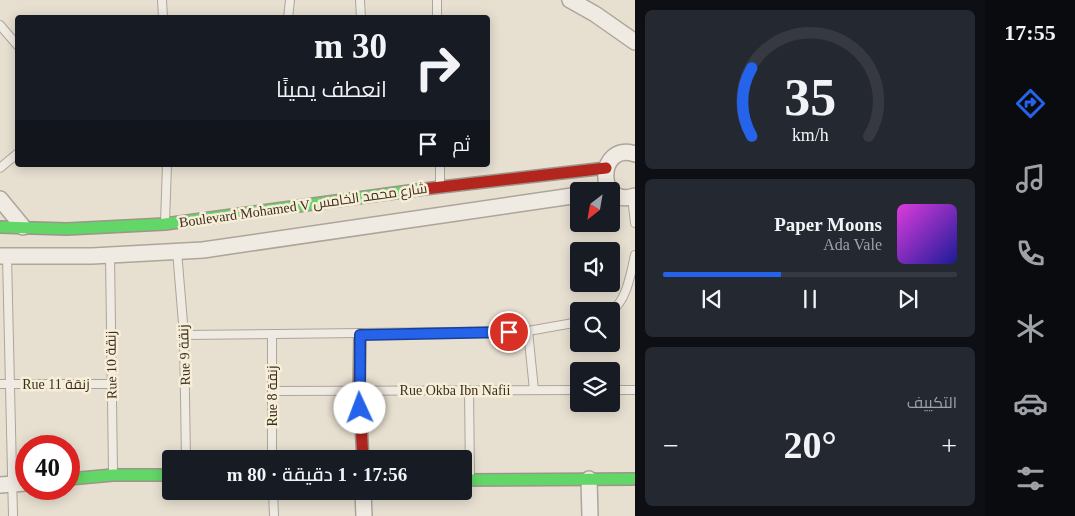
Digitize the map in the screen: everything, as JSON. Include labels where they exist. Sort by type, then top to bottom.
[{"type":"street","points":[[570,0],[595,14],[635,42]]},
{"type":"street","points":[[606,182],[606,168],[616,156],[634,150]]},
{"type":"street","name":"Boulevard Mohamed V شارع محمد الخامس","points":[[0,228],[67,229],[165,224],[440,186],[606,168]]},
{"type":"street","name":"Boulevard Mohamed V شارع محمد الخامس","points":[[4,256],[110,255],[212,248],[570,196]]},
{"type":"street","points":[[620,196],[624,198],[634,197]]},
{"type":"street","points":[[0,199],[23,227]]},
{"type":"street","points":[[360,335],[359,390],[362,450]]},
{"type":"street","points":[[80,478],[113,475],[162,475]]},
{"type":"street","points":[[589,479],[590,516]]},
{"type":"street","points":[[472,480],[635,479]]},
{"type":"street","points":[[364,500],[364,516]]},
{"type":"lane","points":[[162,0],[163,15]]},
{"type":"lane","points":[[288,15],[290,0]]},
{"type":"lane","points":[[360,0],[361,15]]},
{"type":"lane","points":[[437,0],[437,15]]},
{"type":"lane","points":[[0,25],[15,42]]},
{"type":"lane","points":[[0,168],[15,156]]},
{"type":"lane","points":[[165,224],[167,167]]},
{"type":"lane","points":[[440,167],[440,186]]},
{"type":"lane","points":[[634,197],[635,223]]},
{"type":"lane","name":"Rue 9 زنقة","points":[[177,251],[184,335],[186,450]]},
{"type":"lane","name":"Rue 10 زنقة","points":[[110,255],[113,475]]},
{"type":"lane","points":[[620,302],[624,295],[635,255]]},
{"type":"lane","points":[[4,256],[10,384],[13,516]]},
{"type":"lane","points":[[184,335],[360,335],[528,331],[570,324]]},
{"type":"lane","points":[[528,331],[534,390]]},
{"type":"lane","name":"Rue 8 زنقة","points":[[272,334],[272,450]]},
{"type":"lane","name":"Rue 11 زنقة","points":[[0,384],[112,384]]},
{"type":"lane","points":[[468,450],[469,390]]},
{"type":"lane","name":"Rue Okba Ibn Nafii","points":[[272,391],[570,390]]},
{"type":"lane","points":[[620,390],[635,390]]},
{"type":"lane","points":[[273,500],[274,516]]},
{"type":"traffic: fast","points":[[0,227],[67,229],[165,224],[424,189]]},
{"type":"traffic: fast","points":[[80,478],[113,475],[162,475]]},
{"type":"traffic: fast","points":[[472,480],[635,479]]},
{"type":"traffic: jam","points":[[424,189],[606,168]]},
{"type":"traffic: jam","points":[[360,335],[359,390],[362,450]]},
{"type":"route","points":[[360,408],[360,335],[509,332]]}]
